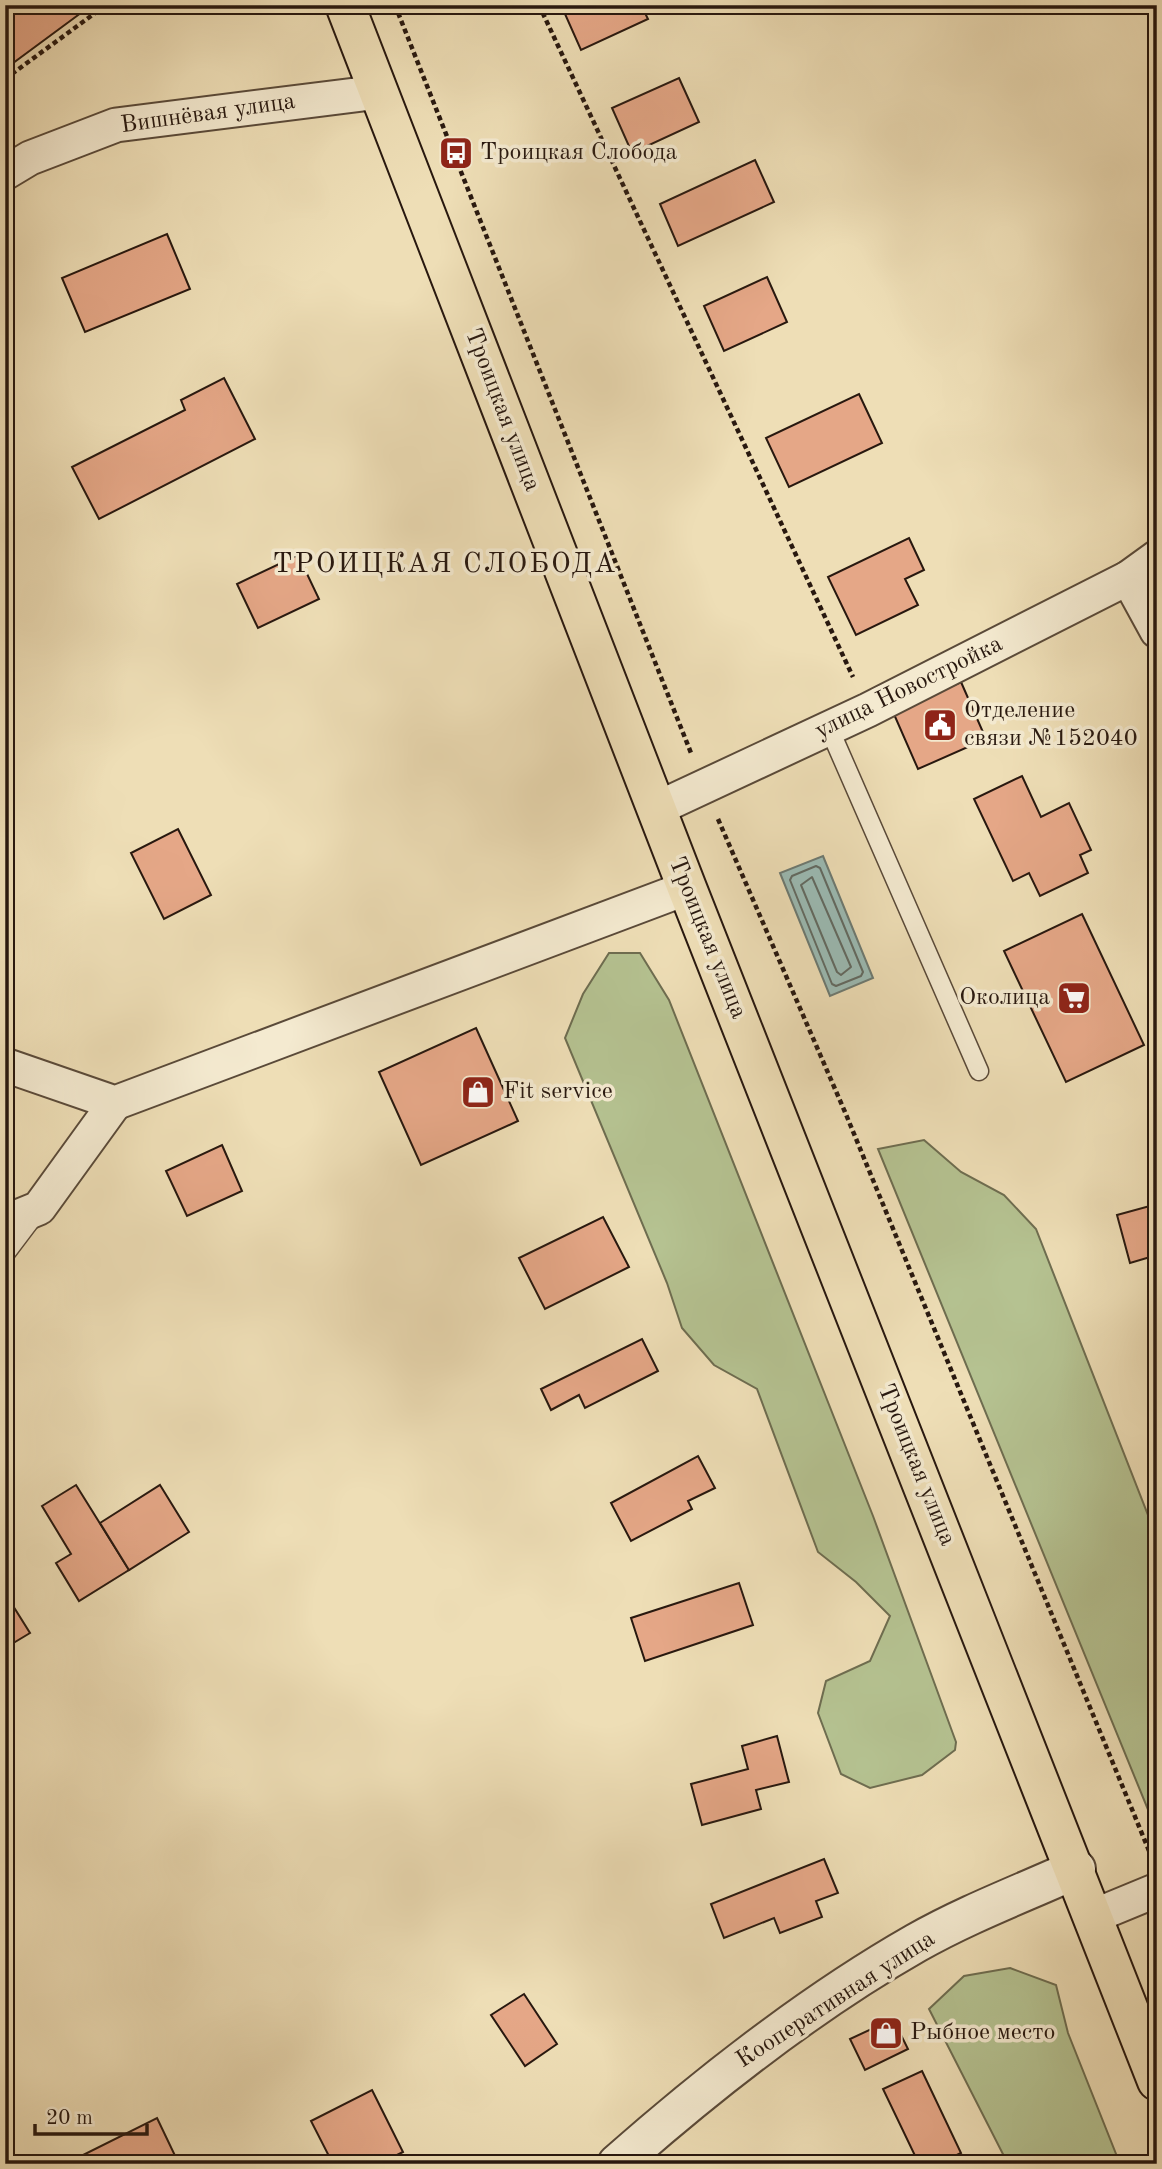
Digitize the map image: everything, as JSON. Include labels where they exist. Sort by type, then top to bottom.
[{"type":"main road","name":"Троицкая улица","points":[[345,5],[656,809],[1076,1868],[1157,2081]]},
{"type":"street","name":"Вишнёвая улица","points":[[5,173],[30,158],[116,125],[379,92]]},
{"type":"street","name":"улица Новостройка","points":[[656,809],[868,710],[1128,578],[1157,557]]},
{"type":"street","points":[[1128,578],[1157,631]]},
{"type":"street","points":[[5,1222],[39,1208],[115,1103],[687,888]]},
{"type":"street","points":[[5,1065],[115,1103]]},
{"type":"street","name":"Кооперативная улица","points":[[617,2164],[681,2107],[790,2024],[917,1942],[1076,1868]]},
{"type":"street","points":[[1094,1916],[1157,1890]]},
{"type":"lane","points":[[829,728],[979,1072]]},
{"type":"lane","points":[[5,1254],[39,1208]]},
{"type":"path","points":[[5,79],[106,5]]},
{"type":"path","points":[[396,5],[704,786],[845,1112],[1157,1869]]},
{"type":"path","points":[[539,5],[868,710]]},
{"type":"green space","points":[[609,953],[640,953],[669,1000],[873,1516],[956,1742],[955,1750],[922,1775],[870,1788],[841,1774],[818,1713],[826,1681],[870,1661],[890,1616],[856,1582],[818,1552],[757,1389],[714,1365],[682,1328],[667,1283],[565,1038],[583,994]]},
{"type":"green space","points":[[924,1140],[961,1172],[1004,1195],[1036,1229],[1157,1538],[1157,1824],[1151,1817],[878,1149]]},
{"type":"green space","points":[[1010,1968],[1056,1985],[1068,2033],[1120,2164],[1008,2164],[929,2009],[964,1976]]},
{"type":"water","points":[[823,856],[873,978],[830,996],[780,873]]},
{"type":"building","points":[[5,5],[88,5],[89,7],[5,69]]},
{"type":"building","points":[[561,5],[641,5],[648,19],[581,50]]},
{"type":"building","points":[[679,78],[699,122],[632,153],[612,108]]},
{"type":"building","points":[[755,160],[774,202],[678,246],[660,204]]},
{"type":"building","points":[[167,234],[190,289],[85,332],[62,278]]},
{"type":"building","points":[[767,277],[787,322],[724,351],[704,306]]},
{"type":"building","points":[[224,378],[255,439],[99,519],[72,467],[185,410],[181,400]]},
{"type":"building","points":[[859,394],[882,443],[789,487],[766,438]]},
{"type":"building","points":[[909,538],[924,570],[905,579],[918,605],[856,635],[828,577]]},
{"type":"building","points":[[298,555],[319,599],[258,628],[237,584]]},
{"type":"building","name":"Отделение связи №152040","points":[[961,682],[986,739],[918,769],[893,712]]},
{"type":"building","points":[[1022,776],[1041,817],[1069,803],[1091,850],[1080,855],[1088,873],[1040,896],[1029,873],[1013,881],[974,799]]},
{"type":"building","points":[[178,829],[211,895],[164,919],[131,853]]},
{"type":"building","name":"Околица","points":[[1082,914],[1144,1045],[1066,1082],[1004,951]]},
{"type":"building","points":[[476,1028],[518,1121],[421,1165],[379,1072]]},
{"type":"building","points":[[222,1145],[242,1191],[187,1216],[166,1171]]},
{"type":"building","points":[[1157,1204],[1157,1255],[1130,1263],[1117,1215]]},
{"type":"building","points":[[603,1217],[629,1267],[545,1309],[519,1258]]},
{"type":"building","points":[[642,1339],[658,1371],[585,1408],[579,1395],[551,1410],[541,1389]]},
{"type":"building","points":[[698,1456],[715,1488],[688,1501],[692,1509],[631,1541],[611,1503]]},
{"type":"building","points":[[76,1485],[129,1570],[79,1601],[56,1563],[71,1554],[42,1506]]},
{"type":"building","points":[[160,1485],[189,1532],[129,1570],[100,1523]]},
{"type":"building","points":[[739,1583],[753,1625],[645,1661],[631,1618]]},
{"type":"building","points":[[5,1593],[30,1633],[5,1648]]},
{"type":"building","points":[[777,1736],[789,1782],[756,1790],[761,1809],[702,1825],[691,1784],[748,1769],[742,1746]]},
{"type":"building","points":[[824,1859],[838,1893],[816,1901],[822,1917],[780,1933],[774,1918],[724,1938],[711,1904]]},
{"type":"building","points":[[524,1994],[557,2044],[525,2066],[491,2015]]},
{"type":"building","points":[[893,2019],[908,2049],[865,2070],[850,2039]]},
{"type":"building","points":[[922,2071],[961,2153],[938,2164],[919,2164],[883,2089]]},
{"type":"building","points":[[372,2090],[403,2152],[379,2164],[333,2164],[311,2121]]},
{"type":"building","points":[[157,2118],[179,2164],[82,2164],[79,2157]]},
{"type":"place","name":"Троицкая Слобода","points":[[456,153]]},
{"type":"place","name":"Отделение связи №152040","points":[[940,725]]},
{"type":"place","name":"Околица","points":[[1074,998]]},
{"type":"place","name":"Fit service","points":[[478,1092]]},
{"type":"place","name":"Рыбное место","points":[[886,2033]]},
{"type":"district","name":"ТРОИЦКАЯ СЛОБОДА","points":[[445,565]]}]
